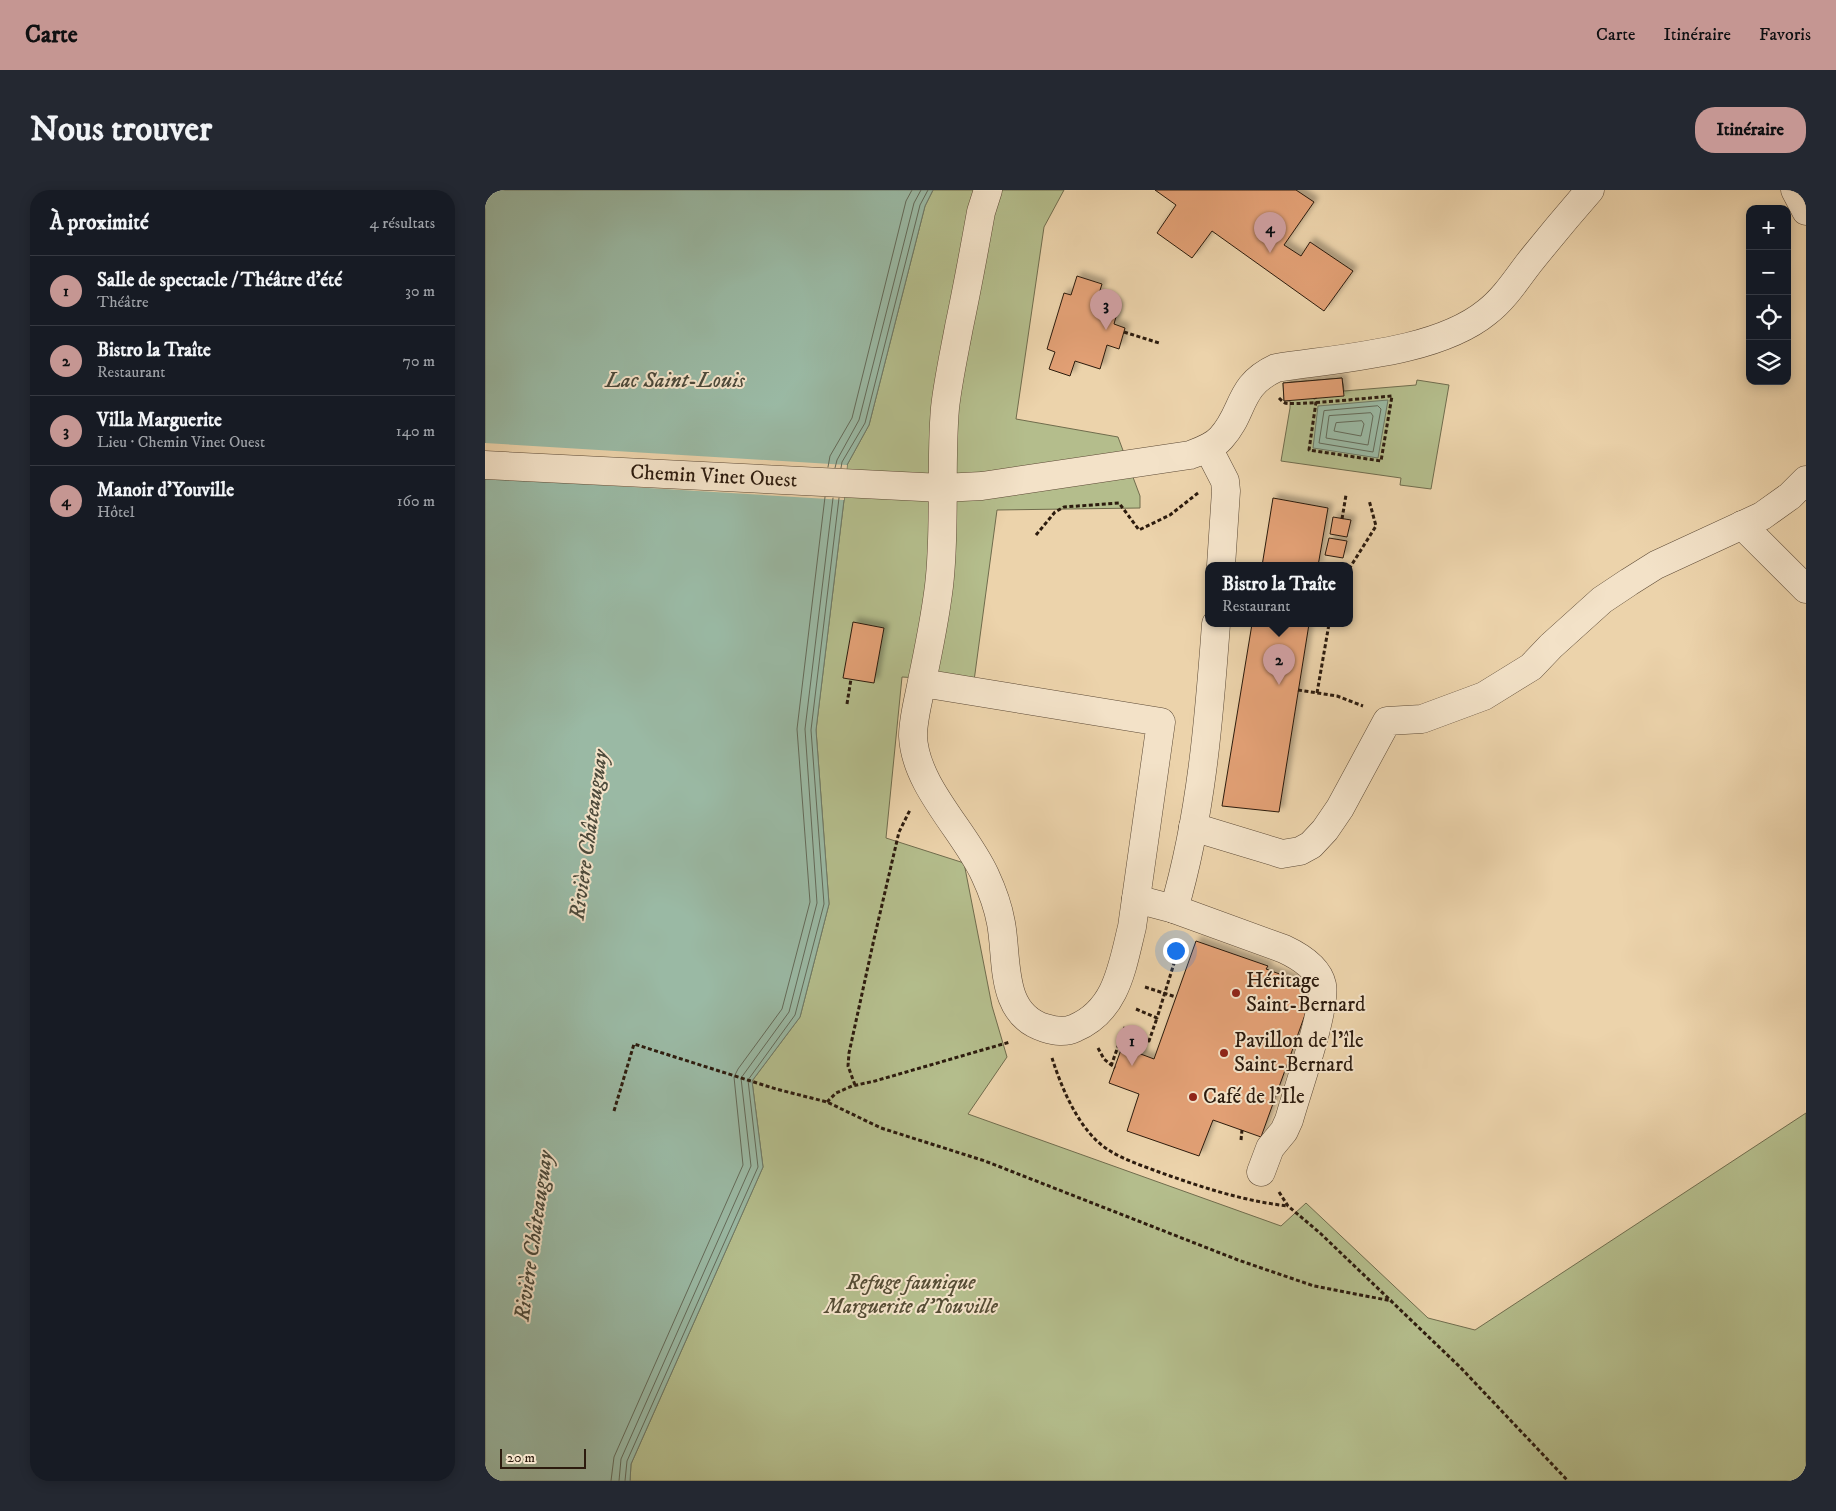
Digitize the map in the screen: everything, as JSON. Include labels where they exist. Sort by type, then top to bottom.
[{"type":"street","points":[[922,683],[1161,722],[1132,927],[1113,993],[1105,1005],[1085,1024],[1069,1031],[1054,1031],[1039,1027],[1026,1018],[1017,1007],[1009,991],[1004,962],[1001,924],[993,894],[971,848],[929,786],[922,772],[913,737],[922,683],[939,589],[943,552],[942,488],[947,390],[981,212],[988,190]]},
{"type":"street","points":[[1221,562],[1226,498],[1225,481],[1208,448],[1220,439],[1228,428],[1248,388],[1266,373],[1276,368],[1391,351],[1449,333],[1473,322],[1497,304],[1590,190]]},
{"type":"street","points":[[1795,190],[1806,211]]},
{"type":"street","name":"Chemin Vinet Ouest","points":[[485,465],[942,488],[982,486],[1091,470],[1190,455],[1208,448]]},
{"type":"street","points":[[1193,827],[1282,854],[1306,848],[1325,830],[1340,808],[1387,721],[1422,720],[1485,696],[1531,667],[1551,646],[1602,600],[1656,565],[1769,511],[1790,496],[1806,480]]},
{"type":"street","points":[[1742,525],[1806,590]]},
{"type":"street","points":[[1174,909],[1187,867],[1193,827],[1210,703],[1216,627]]},
{"type":"street","points":[[1136,899],[1174,909],[1284,949],[1301,957],[1317,974],[1322,985],[1323,997],[1319,1018],[1289,1120],[1284,1131],[1270,1148],[1261,1172]]},
{"type":"path","points":[[1124,332],[1159,344]]},
{"type":"path","points":[[1273,393],[1285,403],[1316,400],[1392,396],[1381,461],[1309,450],[1316,400]]},
{"type":"path","points":[[1036,535],[1055,512],[1064,507],[1119,503],[1139,530],[1170,515],[1196,494]]},
{"type":"path","points":[[1342,519],[1346,495]]},
{"type":"path","points":[[1353,563],[1376,526],[1369,500]]},
{"type":"path","points":[[1317,693],[1328,627]]},
{"type":"path","points":[[847,704],[851,679]]},
{"type":"path","points":[[1298,690],[1337,696],[1366,708],[1387,721]]},
{"type":"path","points":[[855,1085],[848,1066],[849,1053],[899,832],[911,808]]},
{"type":"path","points":[[1124,1031],[1149,1040],[1182,938]]},
{"type":"path","points":[[1141,986],[1176,997]]},
{"type":"path","points":[[1133,1008],[1157,1018]]},
{"type":"path","points":[[1094,1042],[1104,1059],[1115,1068]]},
{"type":"path","points":[[827,1102],[836,1093],[855,1085],[1007,1043]]},
{"type":"path","points":[[614,1111],[634,1044],[776,1089],[827,1102],[881,1128],[985,1161],[1238,1260],[1314,1286],[1392,1301]]},
{"type":"path","points":[[1050,1053],[1058,1076],[1075,1110],[1098,1142],[1115,1154],[1133,1162],[1198,1186],[1255,1202],[1288,1206],[1320,1233],[1461,1367],[1568,1481]]},
{"type":"green space","name":"Refuge faunique Marguerite d'Youville","points":[[933,190],[1064,190],[1044,227],[1016,419],[1118,437],[1140,496],[1140,508],[997,510],[974,681],[902,677],[886,838],[964,863],[992,1006],[1007,1057],[968,1114],[1281,1226],[1306,1203],[1428,1318],[1475,1330],[1806,1113],[1806,1481],[630,1481],[631,1464],[763,1167],[752,1081],[800,1017],[829,904],[816,730],[847,465],[869,425],[925,206]]},
{"type":"green space","points":[[1342,378],[1344,391],[1416,385],[1417,380],[1449,385],[1431,489],[1400,485],[1401,478],[1281,461],[1290,408],[1290,401],[1284,401],[1283,383]]},
{"type":"water","name":"Lac Saint-Louis","points":[[485,190],[933,190],[925,206],[869,425],[847,465],[816,730],[829,904],[800,1017],[752,1081],[763,1167],[631,1464],[630,1481],[485,1481]]},
{"type":"water","points":[[1388,400],[1378,458],[1313,448],[1318,406]]},
{"type":"pier","points":[[485,443],[847,465],[844,500],[485,478]]},
{"type":"building","points":[[1155,190],[1296,190],[1314,202],[1284,245],[1301,256],[1310,242],[1353,271],[1324,311],[1212,231],[1192,258],[1157,233],[1176,205]]},
{"type":"building","points":[[1077,276],[1102,284],[1097,300],[1119,306],[1114,324],[1125,328],[1119,349],[1107,345],[1100,369],[1075,361],[1070,376],[1049,369],[1055,352],[1047,349],[1064,293],[1071,295]]},
{"type":"building","points":[[1342,378],[1344,396],[1284,401],[1283,383]]},
{"type":"building","points":[[1273,498],[1328,508],[1319,562],[1263,562]]},
{"type":"building","points":[[1333,517],[1351,520],[1347,537],[1330,534]]},
{"type":"building","points":[[1329,538],[1347,541],[1343,558],[1325,555]]},
{"type":"building","points":[[853,622],[884,628],[874,683],[843,678]]},
{"type":"building","points":[[1252,627],[1309,627],[1279,812],[1222,806]]},
{"type":"building","name":"Pavillon de l’île Saint-Bernard","points":[[1196,941],[1268,966],[1266,969],[1315,987],[1261,1137],[1213,1120],[1199,1156],[1127,1131],[1139,1094],[1109,1083],[1122,1047],[1154,1059]]},
{"type":"place","name":"Manoir d'Youville","points":[[1270,253]]},
{"type":"place","name":"Villa Marguerite","points":[[1106,330]]},
{"type":"place","name":"Bistro la Traîte","points":[[1279,685]]},
{"type":"place","name":"Héritage Saint-Bernard","points":[[1236,993]]},
{"type":"place","name":"Pavillon de l’île Saint-Bernard","points":[[1224,1053]]},
{"type":"place","name":"Salle de spectacle / Théâtre d'été","points":[[1132,1066]]},
{"type":"place","name":"Café de l'Ile","points":[[1193,1097]]},
{"type":"water label","name":"Rivière Châteauguay","points":[[589,835]]},
{"type":"water label","name":"Rivière Châteauguay","points":[[534,1236]]}]
